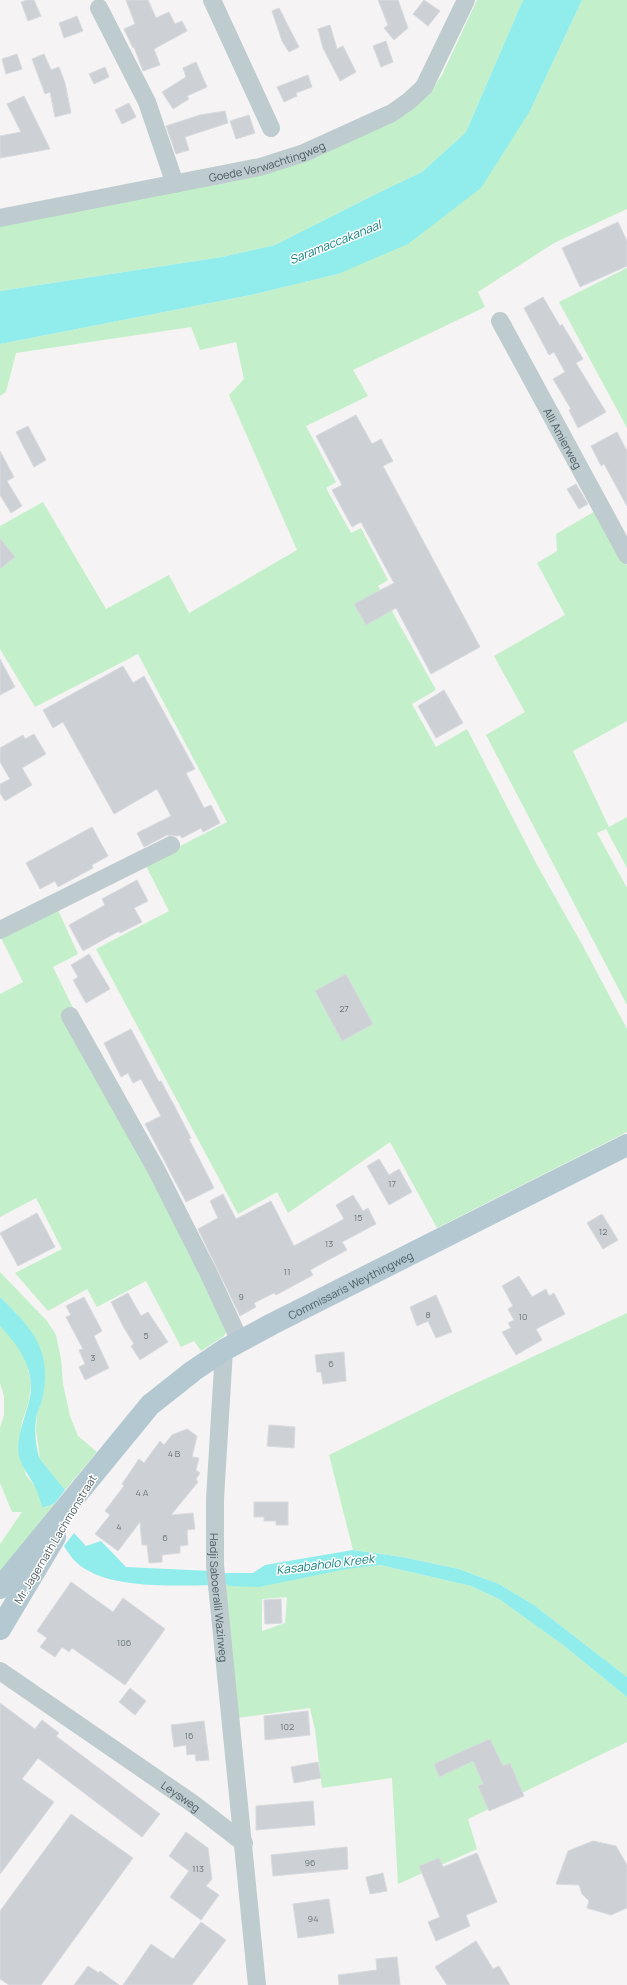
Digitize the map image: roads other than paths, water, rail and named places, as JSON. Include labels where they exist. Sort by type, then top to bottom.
[{"type":"main road","name":"Commissaris Weythingweg","points":[[101,1463],[150,1404],[193,1371],[232,1346],[627,1145]]},
{"type":"main road","name":"Mr. Jagernath Lachmonstraat","points":[[0,1588],[101,1463]]},
{"type":"main road","name":"Mr. Jagernath Lachmonstraat","points":[[0,1629],[101,1463]]},
{"type":"street","points":[[212,0],[272,128]]},
{"type":"street","name":"Goede Verwachtingweg","points":[[0,218],[260,168],[304,153],[392,113],[409,101],[424,87],[466,0]]},
{"type":"street","points":[[99,8],[147,102],[175,184]]},
{"type":"street","name":"Alli Amierweg","points":[[500,321],[627,555]]},
{"type":"street","points":[[0,930],[171,845]]},
{"type":"street","points":[[70,1016],[156,1169],[209,1274],[232,1346]]},
{"type":"street","name":"Hadji Saboeralli Wazirweg","points":[[232,1346],[216,1499],[215,1565],[244,1843]]},
{"type":"street","name":"Leysweg","points":[[0,1671],[192,1803],[244,1843]]},
{"type":"street","points":[[244,1843],[257,1985]]},
{"type":"water","name":"Saramaccakanaal","points":[[523,0],[582,0],[530,111],[481,188],[408,244],[338,274],[251,295],[0,344],[0,291],[222,257],[275,245],[422,172],[466,132]]},
{"type":"water","points":[[0,1297],[30,1330],[37,1341],[45,1365],[43,1396],[37,1414],[37,1449],[40,1459],[65,1490],[55,1503],[43,1508],[37,1491],[22,1464],[18,1453],[22,1424],[31,1391],[29,1370],[20,1351],[0,1326]]},
{"type":"water","points":[[74,1533],[86,1546],[101,1541],[126,1567],[211,1571],[211,1585],[148,1585],[130,1583],[99,1576],[80,1566],[71,1557],[64,1546]]},
{"type":"water","name":"Kasabaholo Kreek","points":[[353,1550],[402,1557],[459,1569],[499,1584],[534,1605],[627,1677],[627,1697],[563,1645],[499,1599],[471,1586],[380,1565],[347,1569],[259,1587],[229,1586],[222,1581],[222,1573],[253,1573],[265,1565]]}]
